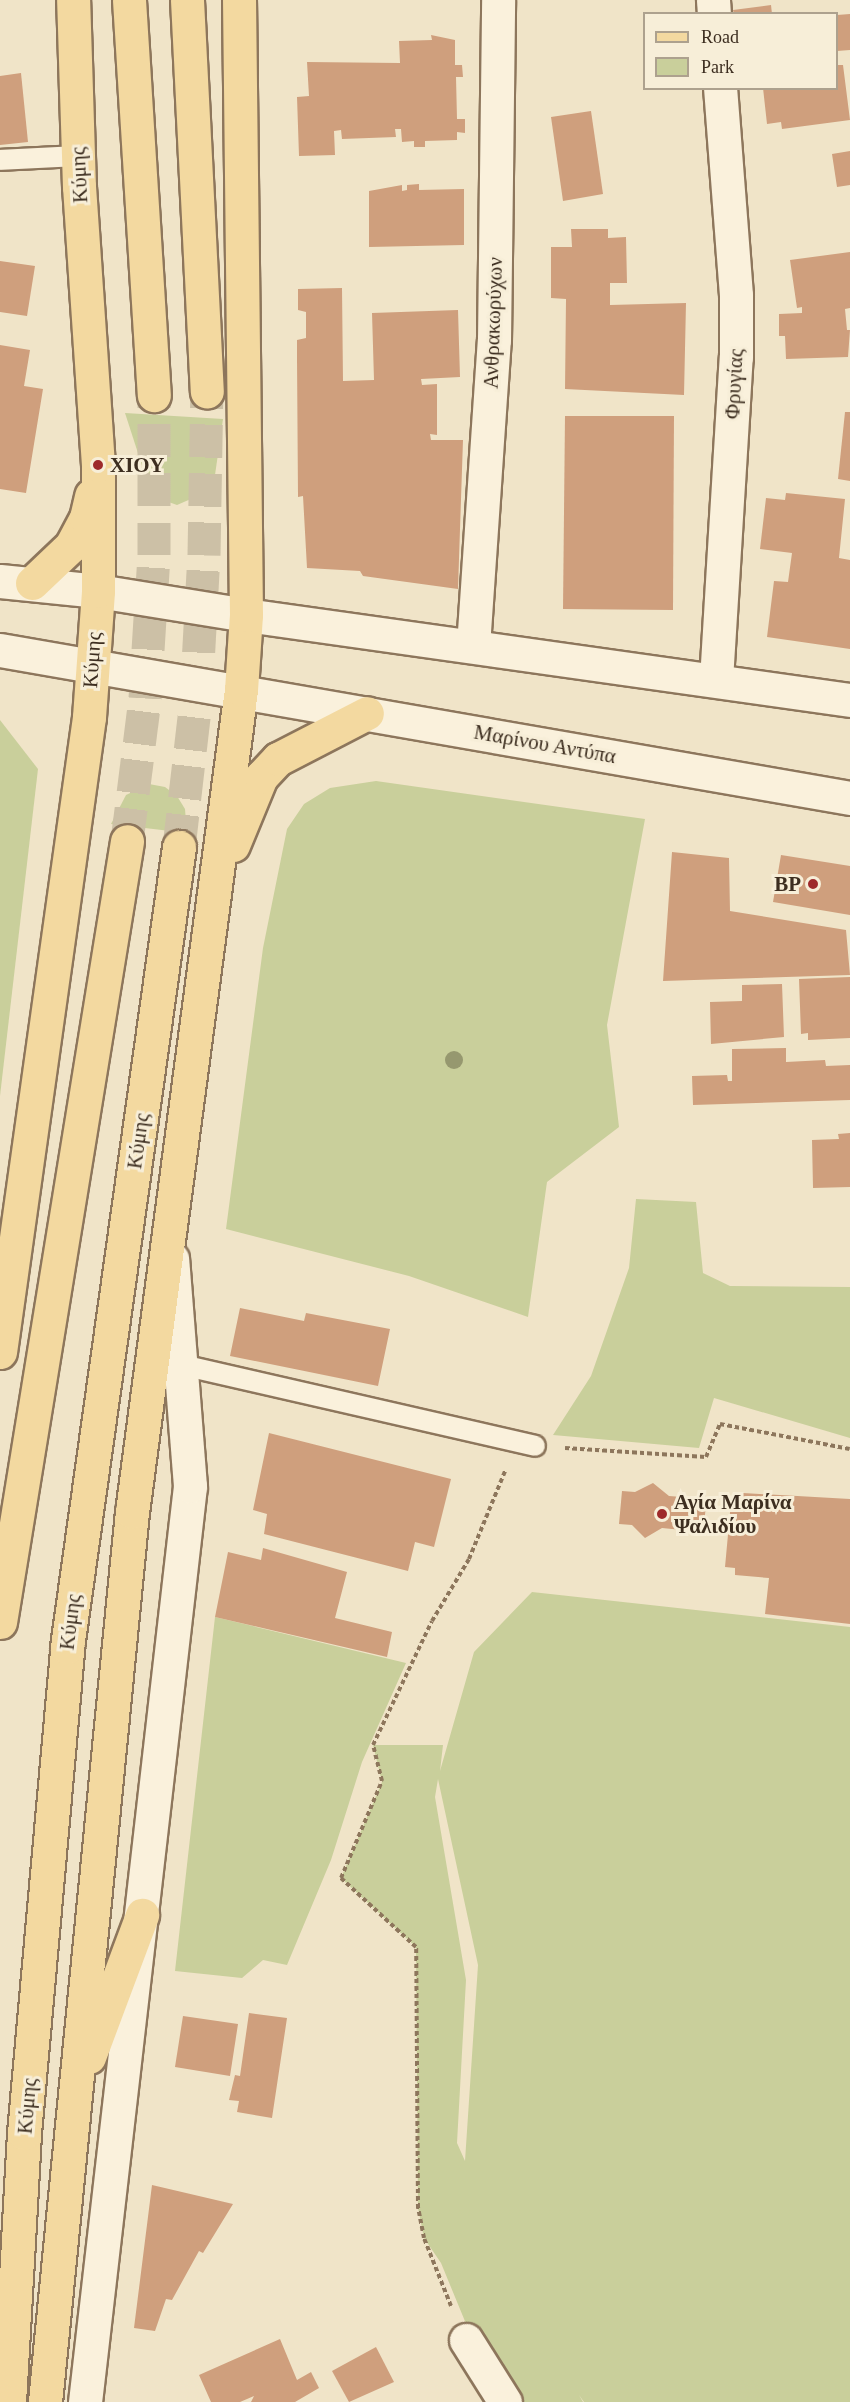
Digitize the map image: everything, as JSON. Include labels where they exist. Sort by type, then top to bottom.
[{"type":"main road","name":"Κύμης","points":[[0,1352],[89,717],[98,591],[98,465],[78,156],[73,0]]},
{"type":"main road","points":[[129,0],[154,395]]},
{"type":"main road","points":[[187,0],[207,391]]},
{"type":"main road","points":[[45,2402],[130,1536],[170,1245],[241,690],[246,615],[239,0]]},
{"type":"main road","points":[[32,584],[71,546],[86,518],[98,465]]},
{"type":"main road","points":[[216,886],[261,777],[278,759],[367,713]]},
{"type":"main road","points":[[0,1622],[128,841]]},
{"type":"main road","name":"Κύμης","points":[[9,2402],[24,2133],[67,1647],[179,847]]},
{"type":"main road","points":[[74,2098],[142,1915]]},
{"type":"street","name":"Ανθρακωρύχων","points":[[473,646],[494,340],[498,0]]},
{"type":"street","name":"Φρυγίας","points":[[716,680],[736,357],[736,295],[720,90]]},
{"type":"street","points":[[0,580],[98,591],[246,615],[850,700]]},
{"type":"street","name":"Μαρίνου Αντύπα","points":[[0,650],[241,690],[850,798]]},
{"type":"street","points":[[85,2402],[92,2318],[132,2017],[190,1486],[182,1365],[170,1245]]},
{"type":"street","points":[[466,2340],[505,2402]]},
{"type":"lane","points":[[0,160],[78,156]]},
{"type":"lane","points":[[182,1365],[526,1443]]},
{"type":"path","points":[[466,2340],[437,2275],[418,2208],[416,1947],[341,1878],[382,1781],[373,1745],[432,1621],[469,1558],[526,1443],[706,1457],[720,1424],[850,1449]]},
{"type":"green space","points":[[125,413],[223,419],[215,475],[200,495],[177,505],[163,500],[148,484]]},
{"type":"green space","points":[[0,720],[38,769],[0,1096]]},
{"type":"green space","points":[[376,781],[645,819],[607,1025],[619,1127],[547,1182],[528,1317],[409,1276],[226,1229],[263,948],[287,829],[304,804],[330,788]]},
{"type":"green space","points":[[149,784],[165,787],[177,796],[185,809],[187,833],[111,824],[126,795]]},
{"type":"green space","points":[[636,1199],[696,1202],[703,1273],[730,1286],[850,1287],[850,1438],[714,1398],[699,1448],[553,1435],[591,1376],[629,1268]]},
{"type":"green space","points":[[532,1592],[850,1627],[850,2402],[584,2402],[579,2395],[583,2402],[519,2402],[469,2331],[441,2263],[424,2238],[418,2208],[416,1947],[341,1878],[382,1782],[373,1745],[443,1745],[440,1771],[474,1652]],"holes":[[[438,1779],[478,1965],[465,2161],[457,2143],[466,1980],[435,1797]]]},
{"type":"green space","points":[[215,1617],[406,1663],[362,1762],[331,1860],[287,1965],[263,1960],[242,1978],[175,1971]]},
{"type":"building","points":[[771,5],[772,12],[734,12],[733,10]]},
{"type":"building","points":[[850,14],[850,50],[838,51],[838,15]]},
{"type":"building","points":[[431,35],[455,40],[455,65],[462,65],[463,77],[456,77],[457,119],[465,119],[465,133],[457,132],[457,140],[425,141],[425,147],[414,147],[414,141],[402,142],[401,129],[395,129],[396,137],[342,139],[341,130],[334,131],[335,155],[299,156],[297,97],[309,96],[307,62],[400,63],[399,41],[432,40]]},
{"type":"building","points":[[838,65],[843,65],[850,120],[782,129],[781,122],[767,124],[763,90],[838,90]]},
{"type":"building","points":[[21,73],[28,142],[0,145],[0,76]]},
{"type":"building","points":[[591,111],[603,194],[563,201],[551,117]]},
{"type":"building","points":[[850,151],[850,185],[837,187],[832,154]]},
{"type":"building","points":[[419,184],[419,190],[464,189],[464,245],[369,247],[369,191],[402,185],[402,191],[407,190],[407,185]]},
{"type":"building","points":[[571,229],[608,229],[608,238],[626,237],[627,283],[610,283],[610,305],[686,303],[684,395],[565,389],[566,299],[551,298],[551,247],[572,247]]},
{"type":"building","points":[[850,252],[850,308],[845,309],[847,330],[850,330],[848,357],[786,359],[785,336],[779,336],[779,314],[802,313],[802,307],[797,308],[790,260]]},
{"type":"building","points":[[0,261],[35,266],[27,316],[0,312]]},
{"type":"building","points":[[342,288],[343,381],[374,380],[372,313],[458,310],[460,377],[421,379],[422,385],[437,384],[437,435],[430,434],[431,440],[463,440],[458,589],[363,576],[360,571],[307,568],[303,496],[298,497],[297,359],[297,340],[306,338],[306,312],[298,310],[298,289]]},
{"type":"building","points":[[0,345],[30,350],[24,386],[43,389],[26,493],[0,489]]},
{"type":"building","points":[[845,412],[850,412],[850,481],[838,479]]},
{"type":"building","points":[[565,416],[674,416],[673,610],[563,609]]},
{"type":"building","points":[[786,493],[845,499],[839,558],[850,560],[850,649],[767,637],[774,581],[788,582],[792,553],[760,549],[766,498],[785,500]]},
{"type":"building","points":[[672,852],[729,858],[730,911],[846,930],[850,975],[663,981]]},
{"type":"building","name":"BP","points":[[781,855],[850,866],[850,915],[773,902]]},
{"type":"building","points":[[850,977],[850,1038],[808,1040],[808,1033],[801,1034],[799,979]]},
{"type":"building","points":[[782,984],[784,1037],[711,1044],[710,1002],[742,1001],[742,985]]},
{"type":"building","points":[[786,1048],[786,1062],[825,1060],[826,1066],[850,1065],[850,1100],[693,1105],[692,1076],[727,1075],[728,1081],[732,1081],[732,1049]]},
{"type":"building","points":[[850,1133],[850,1187],[813,1188],[812,1140],[839,1139],[838,1134]]},
{"type":"building","points":[[240,1308],[304,1321],[306,1313],[390,1329],[378,1386],[230,1356]]},
{"type":"building","points":[[269,1433],[451,1479],[434,1547],[415,1542],[408,1571],[264,1534],[267,1514],[253,1510]]},
{"type":"building","name":"Αγία Μαρίνα Ψαλιδίου","points":[[653,1483],[669,1496],[695,1498],[695,1502],[706,1503],[704,1527],[693,1526],[692,1531],[662,1528],[645,1538],[632,1525],[619,1524],[622,1491],[635,1492]]},
{"type":"building","points":[[743,1493],[850,1499],[850,1624],[765,1614],[769,1578],[735,1575],[735,1568],[725,1567],[731,1502],[741,1503]]},
{"type":"building","points":[[263,1548],[347,1572],[335,1618],[392,1632],[387,1657],[215,1617],[228,1552],[261,1560]]},
{"type":"building","points":[[249,2013],[287,2018],[272,2118],[237,2112],[239,2101],[229,2100],[235,2075],[240,2076]]},
{"type":"building","points":[[183,2016],[238,2024],[230,2076],[175,2067]]},
{"type":"building","points":[[152,2185],[233,2204],[203,2253],[199,2251],[172,2300],[166,2299],[155,2331],[134,2328]]},
{"type":"building","points":[[280,2339],[297,2380],[311,2372],[319,2388],[295,2402],[251,2402],[254,2396],[240,2402],[211,2402],[199,2375]]},
{"type":"building","points":[[376,2347],[394,2382],[349,2402],[332,2371]]},
{"type":"tunnel","points":[[179,847],[196,701],[204,555],[207,391]]},
{"type":"tunnel","points":[[127,841],[145,698],[154,555],[154,395]]},
{"type":"place","name":"ΧΙΟΥ","points":[[98,465]]},
{"type":"place","name":"BP","points":[[813,884]]},
{"type":"place","name":"Αγία Μαρίνα Ψαλιδίου","points":[[662,1514]]}]
